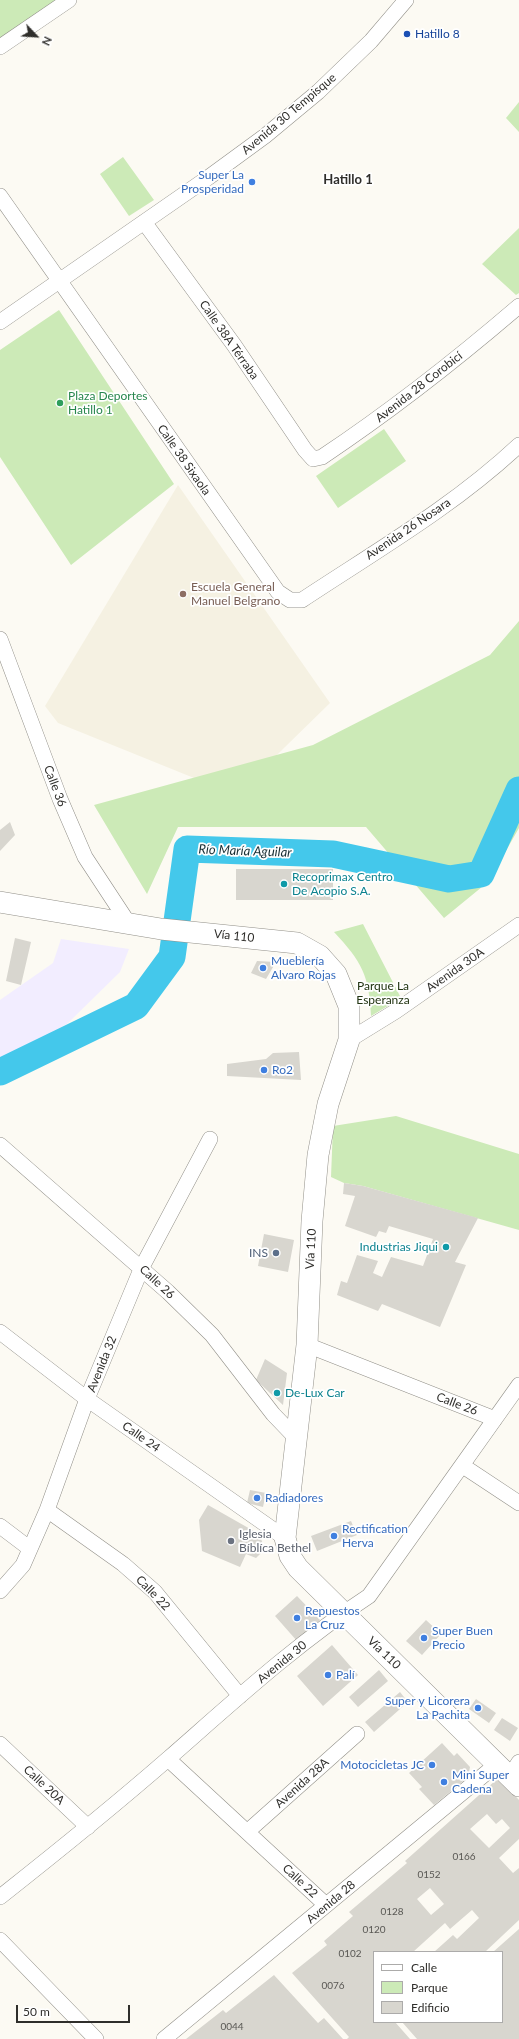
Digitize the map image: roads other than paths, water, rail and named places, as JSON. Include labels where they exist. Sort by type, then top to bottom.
[{"type":"main road","name":"Vía 110","points":[[0,902],[161,929],[297,942],[320,956],[336,974],[349,1006],[349,1040],[328,1104],[318,1155],[312,1221],[307,1346],[285,1538],[290,1556],[298,1568],[343,1613],[511,1772]]},
{"type":"street","points":[[0,47],[69,0]]},
{"type":"street","name":"Avenida 30 Tempisque","points":[[0,322],[144,222],[258,140],[318,92],[370,41],[406,0]]},
{"type":"street","name":"Calle 38 Sixaola","points":[[0,196],[278,592],[290,600]]},
{"type":"street","name":"Calle 38A Térraba","points":[[144,222],[234,344],[305,450],[313,459]]},
{"type":"street","name":"Avenida 28 Corobicí","points":[[313,459],[322,458],[380,418],[452,363],[519,306]]},
{"type":"street","name":"Avenida 26 Nosara","points":[[290,600],[302,600],[428,518],[487,475],[519,445]]},
{"type":"street","name":"Calle 36","points":[[0,639],[60,799],[85,857],[129,924]]},
{"type":"street","name":"Avenida 30A","points":[[349,1040],[396,1011],[519,925]]},
{"type":"street","name":"Avenida 32","points":[[0,1591],[23,1565],[47,1510],[87,1399],[142,1267],[210,1139]]},
{"type":"street","name":"Calle 26","points":[[0,1145],[142,1267],[212,1335],[273,1414],[296,1438]]},
{"type":"street","name":"Calle 24","points":[[0,1332],[87,1399],[285,1538]]},
{"type":"street","name":"Calle 26","points":[[307,1346],[495,1419]]},
{"type":"street","name":"Avenida 30","points":[[0,1898],[88,1827],[240,1696],[343,1613],[369,1596],[463,1466],[519,1385]]},
{"type":"street","points":[[463,1466],[519,1503]]},
{"type":"street","name":"Calle 22","points":[[47,1510],[123,1564],[155,1592],[240,1696]]},
{"type":"street","points":[[0,1526],[30,1548]]},
{"type":"street","name":"Avenida 28A","points":[[248,1832],[357,1734]]},
{"type":"street","name":"Calle 20A","points":[[0,1744],[88,1827]]},
{"type":"street","name":"Calle 22","points":[[168,1759],[326,1906]]},
{"type":"street","name":"Avenida 28","points":[[164,2039],[326,1906],[511,1772]]},
{"type":"street","points":[[0,1940],[96,2039]]},
{"type":"waterway","name":"Río María Aguilar","points":[[0,1072],[136,1006],[172,957],[187,849],[333,854],[449,879],[481,874],[519,790]]},
{"type":"place","name":"Hatillo 8","points":[[407,34]]},
{"type":"place","name":"Super La Prosperidad","points":[[252,182]]},
{"type":"place","name":"Plaza Deportes Hatillo 1","points":[[60,403]]},
{"type":"place","name":"Escuela General Manuel Belgrano","points":[[183,594]]},
{"type":"place","name":"Recoprimax Centro De Acopio S.A.","points":[[284,884]]},
{"type":"place","name":"Mueblería Alvaro Rojas","points":[[263,968]]},
{"type":"place","name":"Ro2","points":[[264,1070]]},
{"type":"place","name":"Industrias Jiqui","points":[[446,1247]]},
{"type":"place","name":"INS","points":[[276,1253]]},
{"type":"place","name":"De-Lux Car","points":[[277,1393]]},
{"type":"place","name":"Radiadores","points":[[257,1498]]},
{"type":"place","name":"Rectification Herva","points":[[334,1536]]},
{"type":"place","name":"Iglesia Bíblíca Bethel","points":[[231,1541]]},
{"type":"place","name":"Repuestos La Cruz","points":[[297,1618]]},
{"type":"place","name":"Super Buen Precio","points":[[424,1638]]},
{"type":"place","name":"Palí","points":[[328,1675]]},
{"type":"place","name":"Super y Licorera La Pachita","points":[[478,1708]]},
{"type":"place","name":"Motocicletas JC","points":[[432,1765]]},
{"type":"place","name":"Mini Super Cadena","points":[[444,1782]]},
{"type":"district","name":"Hatillo 1","points":[[348,180]]},
{"type":"park label","name":"Parque La Esperanza","points":[[383,993]]}]
